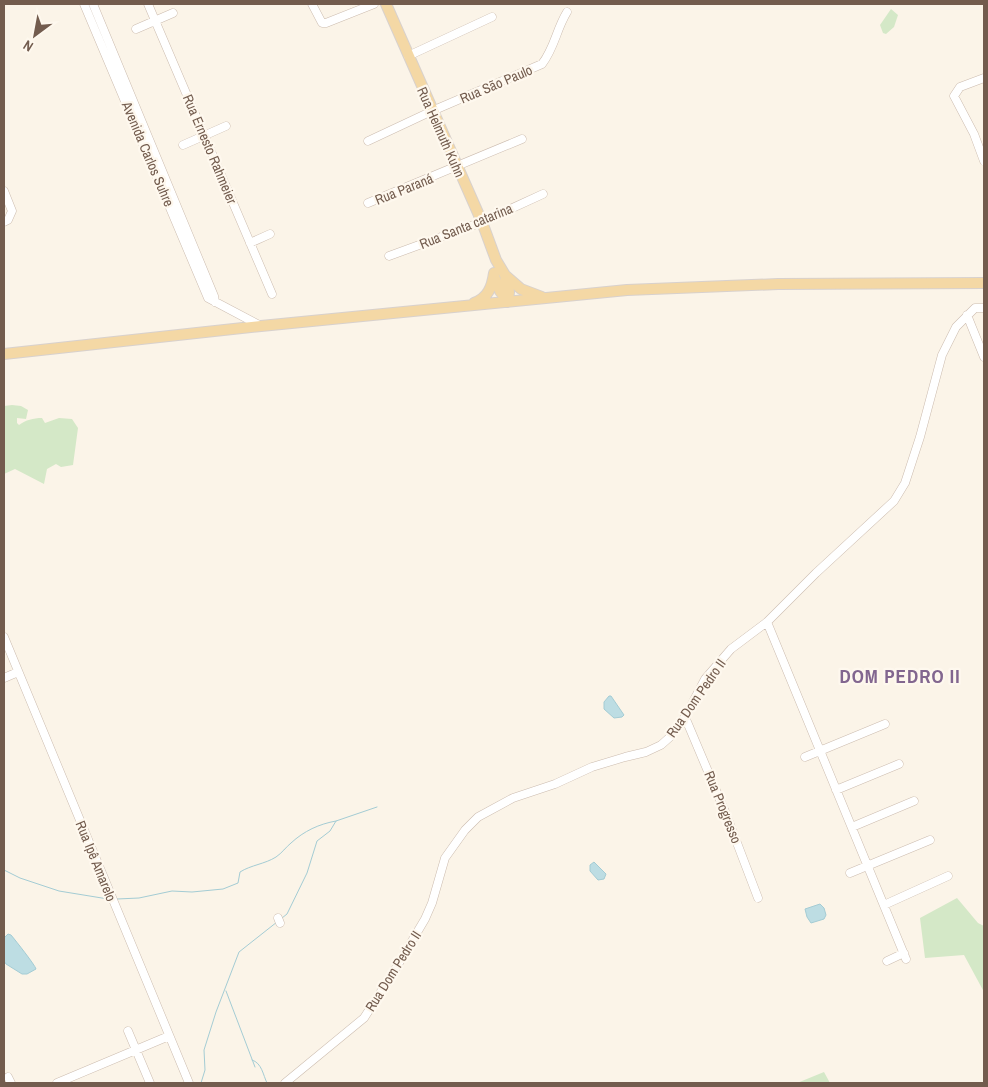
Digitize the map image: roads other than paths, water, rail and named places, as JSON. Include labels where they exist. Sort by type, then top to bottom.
[{"type":"main road","name":"Rua Helmuth Kuhn","points":[[386,4],[456,167],[482,222],[496,260],[505,275],[509,292],[508,302]]},
{"type":"main road","name":"Rua Helmuth Kuhn","points":[[467,306],[478,302],[486,296],[492,286],[496,260]]},
{"type":"main road","points":[[494,273],[500,291],[508,302]]},
{"type":"main road","points":[[505,275],[512,283],[531,294],[553,298]]},
{"type":"main road","points":[[4,354],[260,326],[627,290],[778,284],[984,283]]},
{"type":"street","name":"Avenida Carlos Suhre","points":[[84,4],[105,44],[215,302],[260,326]]},
{"type":"street","name":"Avenida Carlos Suhre","points":[[93,4],[105,44]]},
{"type":"street","name":"Rua Ernesto Rahmeier","points":[[148,4],[272,294]]},
{"type":"street","points":[[312,4],[322,23],[331,23],[374,4]]},
{"type":"street","name":"Rua São Paulo","points":[[368,141],[432,111],[542,64],[551,53],[559,26],[567,12]]},
{"type":"street","points":[[136,29],[173,13]]},
{"type":"street","points":[[408,56],[492,17]]},
{"type":"street","points":[[984,78],[960,87],[954,96],[974,134],[984,161]]},
{"type":"street","points":[[183,144],[226,126]]},
{"type":"street","name":"Rua Paraná","points":[[368,203],[522,139]]},
{"type":"street","points":[[4,190],[12,211],[8,220],[4,222]]},
{"type":"street","name":"Rua Santa catarina","points":[[389,256],[482,222],[543,194]]},
{"type":"street","points":[[250,242],[270,234]]},
{"type":"street","points":[[984,308],[975,308],[966,316],[984,357]]},
{"type":"street","name":"Rua Dom Pedro II","points":[[285,1083],[364,1018],[424,919],[432,903],[445,858],[464,830],[478,817],[513,798],[555,784],[592,768],[646,752],[661,745],[670,737],[685,717],[705,679],[731,649],[767,622],[816,573],[894,501],[905,483],[920,437],[942,355],[956,327],[966,316]]},
{"type":"street","points":[[767,622],[905,956],[887,961]]},
{"type":"street","name":"Rua Ipê Amarelo","points":[[4,637],[189,1083]]},
{"type":"street","points":[[4,678],[18,672]]},
{"type":"street","name":"Rua Progresso","points":[[685,717],[726,814],[758,898]]},
{"type":"street","points":[[805,758],[885,724]]},
{"type":"street","points":[[836,790],[899,764]]},
{"type":"street","points":[[852,828],[914,801]]},
{"type":"street","points":[[850,873],[930,840]]},
{"type":"street","points":[[884,905],[948,876]]},
{"type":"street","points":[[128,1031],[150,1083]]},
{"type":"street","points":[[57,1083],[169,1036]]},
{"type":"water","points":[[611,696],[624,715],[622,717],[614,718],[604,709],[604,702]]},
{"type":"water","points":[[594,862],[606,874],[604,879],[598,880],[590,871],[590,865]]},
{"type":"water","points":[[820,904],[824,908],[826,915],[824,919],[811,923],[805,909]]},
{"type":"water","points":[[8,934],[11,935],[36,969],[27,974],[22,974],[6,964],[4,961],[4,938]]},
{"type":"waterway","points":[[282,918],[287,914],[307,873],[317,841],[330,831],[336,821],[377,807]]},
{"type":"waterway","points":[[117,899],[139,898],[172,891],[192,892],[223,889],[238,883],[240,872],[276,857],[306,832],[318,826],[336,821]]},
{"type":"waterway","points":[[4,870],[20,878],[59,891],[108,899]]},
{"type":"waterway","points":[[201,1083],[205,1070],[204,1050],[239,952],[277,922]]},
{"type":"waterway","points":[[226,991],[255,1067]]},
{"type":"waterway","points":[[252,1060],[260,1066],[267,1083]]},
{"type":"district","name":"DOM PEDRO II","points":[[900,676]]}]
